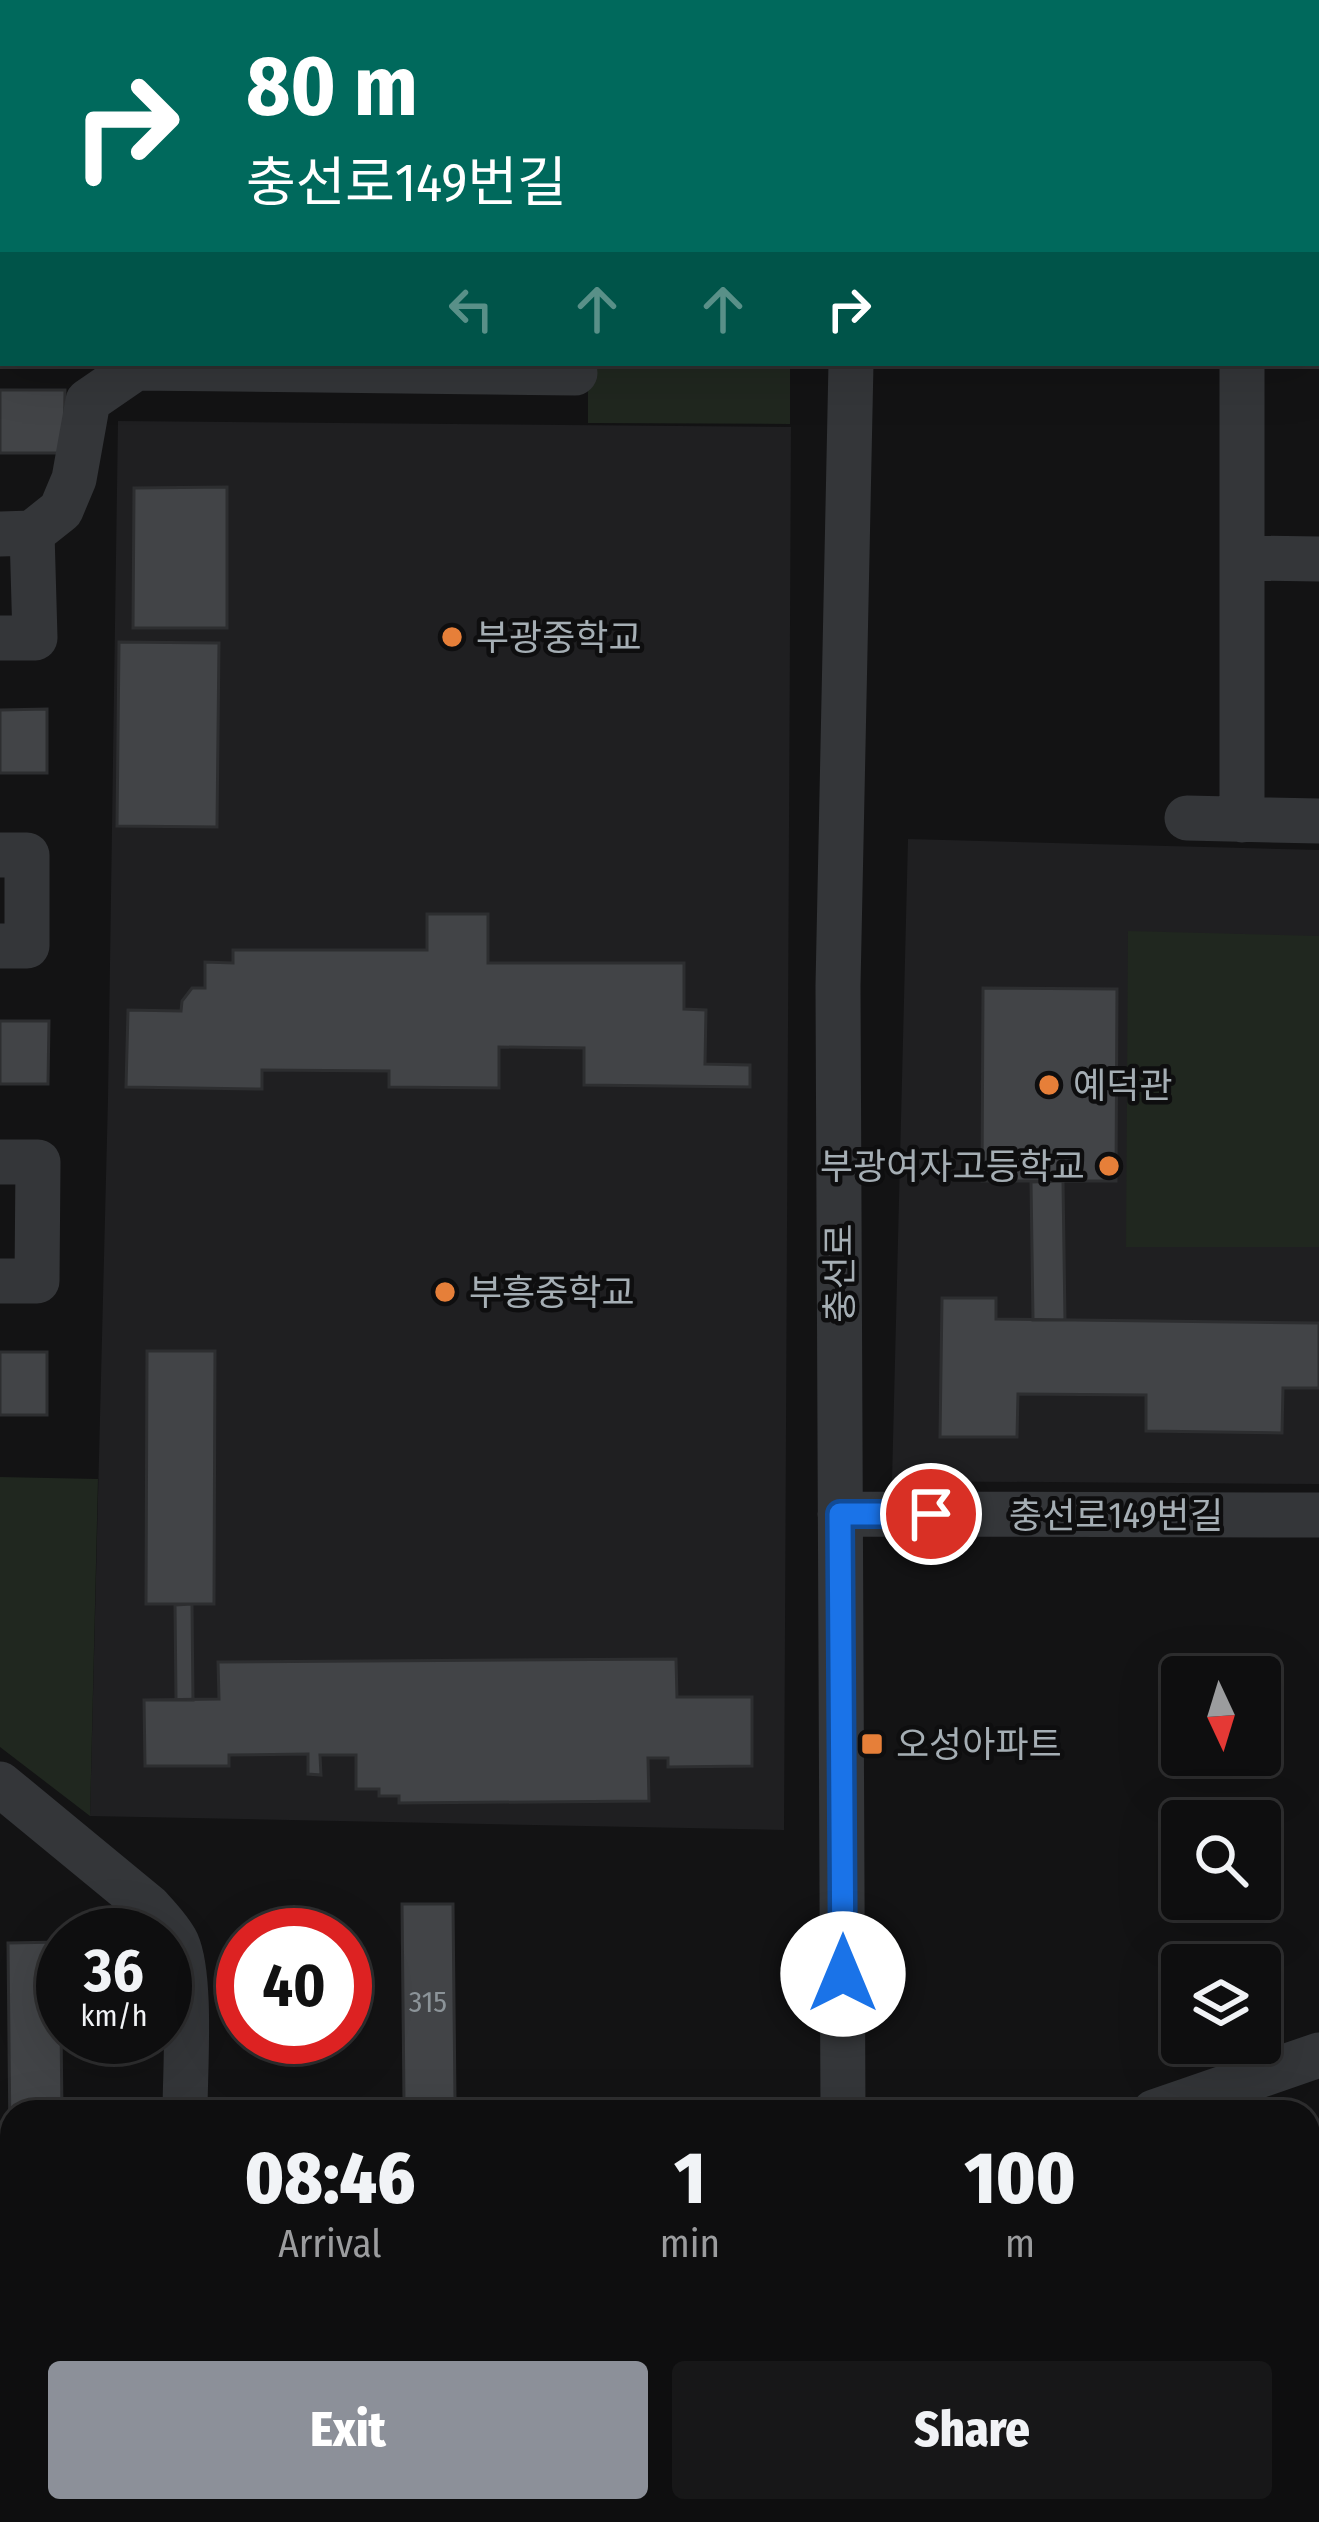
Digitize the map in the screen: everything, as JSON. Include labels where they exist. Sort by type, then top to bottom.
[{"type":"street","name":"충선로","points":[[843,2100],[838,986],[851,366]]},
{"type":"street","points":[[1242,366],[1242,820]]},
{"type":"street","points":[[0,638],[35,638],[16,534],[61,510],[74,479],[88,401],[136,368],[575,373]]},
{"type":"street","points":[[1242,558],[1319,559]]},
{"type":"street","points":[[1186,818],[1319,821]]},
{"type":"street","points":[[0,855],[27,855],[27,946],[0,946]]},
{"type":"street","points":[[0,1162],[38,1162],[37,1281],[0,1281]]},
{"type":"street","name":"충선로149번길","points":[[840,1514],[1319,1515]]},
{"type":"street","points":[[0,1784],[167,1927],[184,1972],[185,2100]]},
{"type":"street","points":[[1209,2100],[1319,2055]]},
{"type":"shaded area","points":[[588,366],[790,366],[790,424],[588,423]]},
{"type":"shaded area","points":[[118,421],[791,427],[784,1830],[90,1816]]},
{"type":"shaded area","name":"부광여자고등학교","points":[[908,839],[1319,850],[1319,1484],[892,1481]]},
{"type":"shaded area","points":[[1128,931],[1319,936],[1319,1247],[1126,1247]]},
{"type":"shaded area","points":[[0,1477],[98,1479],[90,1816],[0,1747]]},
{"type":"building","points":[[0,390],[65,390],[64,453],[0,453]]},
{"type":"building","points":[[227,487],[227,628],[133,628],[134,488]]},
{"type":"building","points":[[119,642],[219,643],[217,827],[117,826]]},
{"type":"building","points":[[47,709],[47,773],[0,773],[0,710]]},
{"type":"building","points":[[427,914],[488,914],[488,963],[684,963],[684,1009],[706,1010],[705,1064],[750,1065],[750,1087],[584,1085],[584,1048],[499,1047],[499,1088],[389,1087],[389,1071],[262,1070],[262,1089],[126,1087],[128,1010],[181,1011],[192,988],[205,988],[205,962],[233,963],[233,950],[427,950]]},
{"type":"building","name":"예덕관","points":[[983,988],[1117,989],[1116,1181],[982,1181]]},
{"type":"building","points":[[0,1021],[49,1021],[48,1084],[0,1084]]},
{"type":"building","points":[[1063,1181],[1065,1320],[1033,1320],[1031,1182]]},
{"type":"building","points":[[942,1298],[996,1298],[996,1319],[1319,1323],[1319,1388],[1283,1388],[1282,1433],[1146,1431],[1146,1395],[1018,1394],[1017,1437],[940,1437]]},
{"type":"building","points":[[147,1351],[215,1351],[214,1604],[146,1604]]},
{"type":"building","points":[[0,1352],[47,1352],[47,1415],[0,1415]]},
{"type":"building","points":[[192,1604],[193,1700],[176,1700],[175,1605]]},
{"type":"building","points":[[676,1659],[677,1697],[752,1697],[752,1766],[668,1767],[668,1758],[648,1758],[649,1801],[399,1803],[399,1796],[379,1796],[379,1789],[356,1789],[356,1755],[320,1755],[321,1775],[308,1774],[308,1754],[229,1755],[229,1766],[145,1766],[144,1700],[219,1699],[218,1662]]},
{"type":"building","points":[[402,1904],[453,1904],[455,2100],[404,2100]]},
{"type":"building","points":[[36,1942],[36,2064],[61,2064],[62,2100],[10,2100],[8,1943]]},
{"type":"place","name":"부광중학교","points":[[452,637]]},
{"type":"place","name":"예덕관","points":[[1049,1085]]},
{"type":"place","name":"부광여자고등학교","points":[[1109,1166]]},
{"type":"place","name":"부흥중학교","points":[[445,1292]]},
{"type":"place","name":"오성아파트","points":[[872,1744]]},
{"type":"route","points":[[843,1974],[840,1514],[931,1514]]}]
